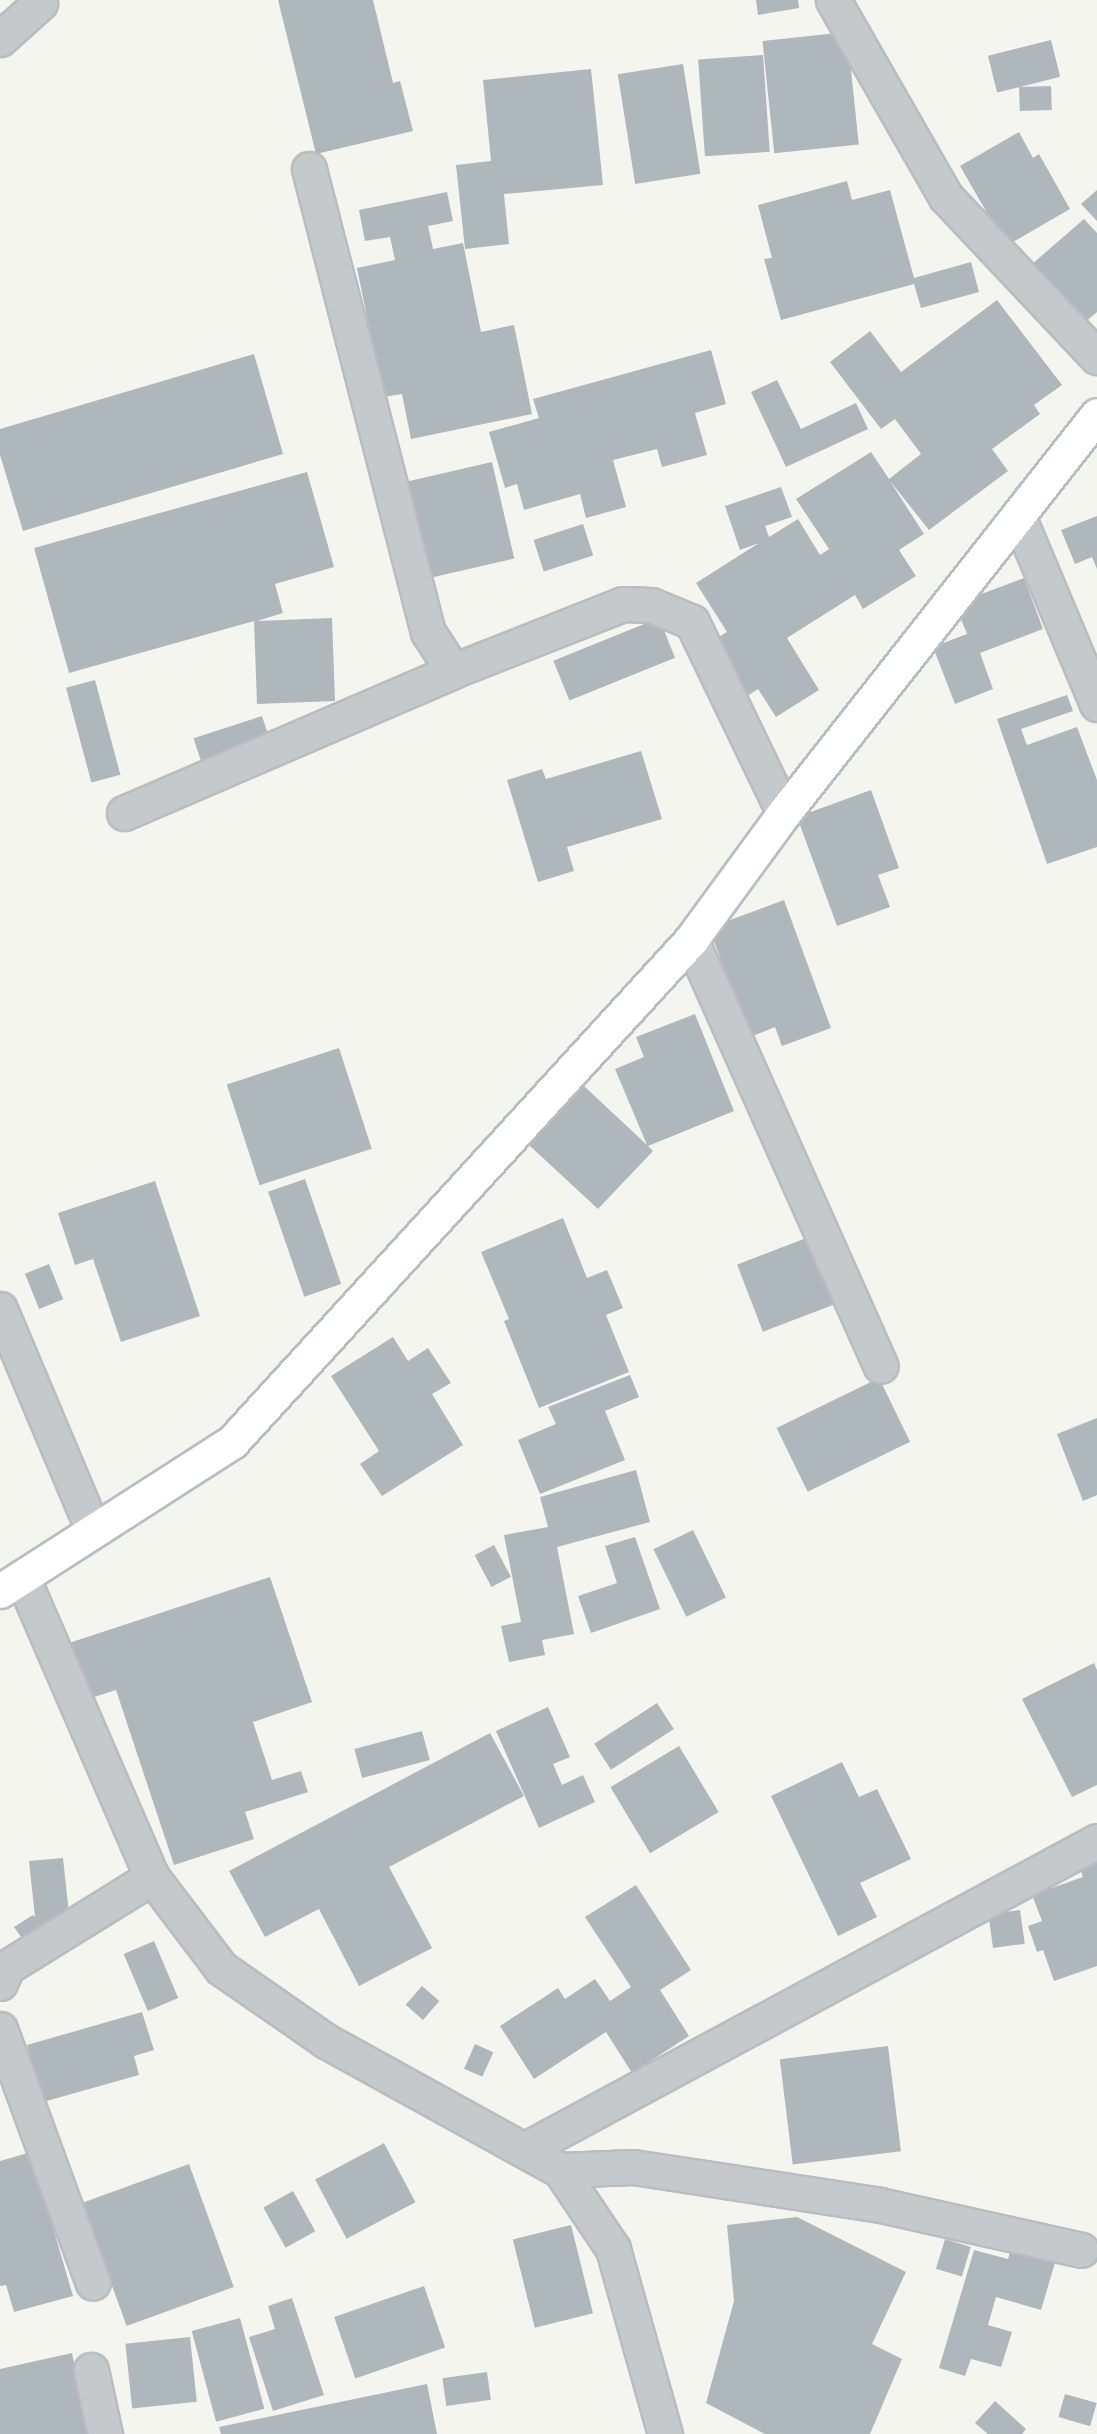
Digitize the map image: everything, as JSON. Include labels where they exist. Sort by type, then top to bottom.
[{"type":"street","points":[[833,0],[946,197],[1097,357]]},
{"type":"street","points":[[0,39],[40,3]]},
{"type":"street","points":[[309,169],[428,632],[453,671]]},
{"type":"street","points":[[665,2434],[614,2249],[560,2170],[326,2041],[221,1968],[152,1877],[11,1584],[232,1442],[691,940],[784,813],[1097,415]]},
{"type":"street","points":[[1018,516],[1097,704]]},
{"type":"street","points":[[124,813],[453,671],[623,604],[651,604],[692,622],[784,813]]},
{"type":"street","points":[[691,940],[881,1366]]},
{"type":"street","points":[[0,1309],[93,1530]]},
{"type":"street","points":[[524,2150],[1097,1841]]},
{"type":"street","points":[[0,1983],[8,1967],[152,1877]]},
{"type":"street","points":[[0,2029],[93,2283]]},
{"type":"street","points":[[560,2170],[633,2167],[880,2205],[1081,2250]]},
{"type":"street","points":[[91,2370],[105,2434]]},
{"type":"building","points":[[278,0],[373,0],[393,83],[400,81],[413,131],[316,154]]},
{"type":"building","points":[[756,0],[798,0],[799,8],[758,15]]},
{"type":"building","points":[[847,32],[859,144],[774,153],[762,41]]},
{"type":"building","points":[[1051,40],[1060,77],[997,93],[988,56]]},
{"type":"building","points":[[763,55],[770,152],[705,156],[698,60]]},
{"type":"building","points":[[683,64],[700,174],[635,184],[618,74]]},
{"type":"building","points":[[591,69],[603,185],[504,194],[509,244],[465,249],[456,165],[491,161],[483,80]]},
{"type":"building","points":[[1051,86],[1052,110],[1020,111],[1019,87]]},
{"type":"building","points":[[1019,132],[1033,158],[1039,154],[1070,209],[1006,246],[960,166]]},
{"type":"building","points":[[847,181],[852,200],[890,190],[914,278],[971,262],[979,292],[921,308],[914,284],[781,320],[764,259],[772,258],[758,205]]},
{"type":"building","points":[[1097,190],[1097,221],[1081,204]]},
{"type":"building","points":[[447,192],[453,221],[428,226],[433,249],[463,243],[481,332],[514,325],[532,414],[411,439],[402,394],[383,397],[357,268],[395,260],[390,237],[365,241],[359,210]]},
{"type":"building","points":[[1084,219],[1097,233],[1097,312],[1083,324],[1031,265]]},
{"type":"building","points":[[997,300],[1062,385],[1034,405],[1040,414],[992,449],[1008,471],[929,530],[890,481],[924,534],[899,550],[916,576],[863,609],[855,595],[787,638],[819,690],[776,717],[758,689],[741,700],[706,645],[727,632],[696,583],[759,543],[740,550],[725,506],[781,487],[792,517],[765,526],[769,537],[798,519],[820,555],[829,549],[796,499],[871,452],[889,479],[921,454],[895,419],[881,429],[830,362],[870,331],[901,372]]},
{"type":"building","points":[[711,350],[726,404],[695,413],[707,455],[662,467],[657,449],[613,460],[626,507],[586,518],[580,494],[524,510],[517,484],[505,488],[489,432],[539,418],[533,399]]},
{"type":"building","points":[[254,354],[283,454],[23,531],[0,455],[0,429]]},
{"type":"building","points":[[777,380],[801,429],[856,403],[868,429],[786,467],[751,392]]},
{"type":"building","points":[[492,462],[514,558],[420,580],[397,484]]},
{"type":"building","points":[[307,472],[334,567],[275,584],[283,613],[257,621],[332,618],[335,701],[257,704],[254,621],[69,673],[34,548]]},
{"type":"building","points":[[1097,516],[1097,569],[1092,557],[1075,564],[1061,530]]},
{"type":"building","points":[[583,524],[593,555],[544,571],[534,540]]},
{"type":"building","points":[[1024,578],[1043,629],[980,653],[993,689],[955,704],[933,647],[967,634],[955,604]]},
{"type":"building","points":[[659,618],[675,658],[569,701],[553,661]]},
{"type":"building","points":[[95,680],[120,775],[91,782],[66,688]]},
{"type":"building","points":[[1067,695],[1073,711],[1021,729],[1027,745],[1077,727],[1097,780],[1097,847],[1047,864],[997,719]]},
{"type":"building","points":[[262,716],[269,738],[201,760],[194,738]]},
{"type":"building","points":[[641,751],[662,819],[567,847],[574,871],[538,882],[507,780],[542,769],[546,779]]},
{"type":"building","points":[[871,790],[899,868],[878,875],[890,907],[837,926],[797,817]]},
{"type":"building","points":[[784,900],[831,1028],[782,1046],[775,1027],[750,1037],[709,928]]},
{"type":"building","points":[[695,1014],[734,1111],[648,1146],[653,1151],[598,1209],[529,1145],[584,1086],[647,1145],[615,1069],[644,1057],[636,1037]]},
{"type":"building","points":[[339,1048],[372,1149],[260,1185],[227,1084]]},
{"type":"building","points":[[305,1179],[341,1284],[304,1297],[268,1192]]},
{"type":"building","points":[[155,1181],[200,1316],[121,1342],[93,1259],[75,1265],[58,1213]]},
{"type":"building","points":[[563,1218],[587,1278],[607,1270],[623,1308],[606,1315],[629,1372],[539,1408],[504,1321],[509,1319],[481,1252]]},
{"type":"building","points":[[809,1237],[835,1304],[763,1332],[737,1265]]},
{"type":"building","points":[[49,1264],[63,1299],[39,1309],[25,1274]]},
{"type":"building","points":[[393,1337],[408,1361],[428,1348],[451,1383],[432,1394],[463,1445],[382,1496],[360,1464],[379,1451],[331,1376]]},
{"type":"building","points":[[630,1375],[639,1397],[605,1411],[625,1460],[540,1494],[518,1440],[556,1424],[548,1407]]},
{"type":"building","points":[[879,1378],[910,1442],[808,1492],[777,1428]]},
{"type":"building","points":[[1097,1418],[1097,1495],[1083,1501],[1057,1434]]},
{"type":"building","points":[[636,1470],[650,1522],[557,1547],[574,1634],[542,1640],[545,1655],[509,1662],[501,1626],[521,1622],[504,1535],[548,1527],[540,1497]]},
{"type":"building","points":[[693,1530],[726,1597],[686,1617],[653,1549]]},
{"type":"building","points":[[635,1537],[660,1609],[591,1633],[578,1596],[617,1583],[605,1546]]},
{"type":"building","points":[[494,1545],[511,1577],[491,1587],[475,1555]]},
{"type":"building","points":[[270,1577],[312,1702],[253,1722],[272,1780],[301,1771],[308,1792],[245,1812],[254,1839],[174,1865],[116,1690],[85,1700],[66,1644]]},
{"type":"building","points":[[1094,1663],[1097,1670],[1097,1785],[1072,1797],[1022,1699]]},
{"type":"building","points":[[657,1703],[674,1729],[611,1770],[594,1744]]},
{"type":"building","points":[[548,1707],[570,1757],[553,1764],[562,1785],[583,1775],[595,1802],[539,1828],[496,1731]]},
{"type":"building","points":[[422,1731],[430,1760],[362,1778],[354,1749]]},
{"type":"building","points":[[490,1733],[524,1796],[389,1867],[432,1948],[359,1986],[319,1909],[265,1937],[229,1871]]},
{"type":"building","points":[[679,1746],[719,1812],[650,1853],[610,1787]]},
{"type":"building","points":[[842,1762],[859,1797],[877,1789],[911,1859],[860,1883],[877,1917],[838,1936],[771,1796]]},
{"type":"building","points":[[1097,1848],[1097,1966],[1054,1981],[1043,1950],[1037,1952],[1028,1926],[1042,1921],[1032,1895],[1083,1877],[1076,1856]]},
{"type":"building","points":[[63,1858],[70,1923],[41,1926],[45,1932],[26,1944],[14,1927],[33,1915],[35,1917],[29,1861]]},
{"type":"building","points":[[636,1885],[691,1970],[660,1990],[689,2036],[632,2073],[606,2032],[534,2079],[500,2026],[558,1988],[565,1999],[595,1979],[610,2001],[631,1987],[585,1917]]},
{"type":"building","points":[[1020,1910],[1025,1944],[993,1948],[988,1914]]},
{"type":"building","points":[[154,1941],[178,1998],[148,2011],[124,1954]]},
{"type":"building","points":[[422,1986],[439,2001],[423,2020],[406,2005]]},
{"type":"building","points":[[142,2012],[154,2050],[134,2056],[139,2075],[43,2102],[27,2045]]},
{"type":"building","points":[[475,2044],[493,2052],[482,2077],[464,2069]]},
{"type":"building","points":[[888,2046],[901,2151],[793,2164],[780,2059]]},
{"type":"building","points":[[384,2143],[415,2202],[347,2239],[315,2180]]},
{"type":"building","points":[[31,2152],[73,2296],[14,2312],[6,2285],[0,2286],[0,2161]]},
{"type":"building","points":[[189,2164],[234,2287],[127,2326],[82,2203]]},
{"type":"building","points":[[293,2191],[315,2231],[286,2248],[263,2207]]},
{"type":"building","points":[[797,2217],[906,2272],[872,2344],[902,2359],[870,2434],[765,2434],[706,2403],[734,2301],[727,2225]]},
{"type":"building","points":[[571,2225],[593,2313],[535,2328],[513,2240]]},
{"type":"building","points":[[945,2239],[971,2247],[962,2277],[936,2269]]},
{"type":"building","points":[[1013,2242],[1057,2256],[1041,2310],[996,2297],[988,2325],[1012,2332],[1001,2367],[971,2359],[965,2376],[939,2368],[974,2250],[1008,2259]]},
{"type":"building","points":[[424,2286],[445,2347],[355,2378],[334,2317]]},
{"type":"building","points":[[292,2298],[324,2395],[273,2411],[249,2337],[275,2329],[268,2306]]},
{"type":"building","points":[[240,2318],[264,2409],[216,2422],[192,2331]]},
{"type":"building","points":[[190,2337],[197,2402],[132,2408],[125,2344]]},
{"type":"building","points":[[72,2353],[89,2434],[0,2434],[0,2369]]},
{"type":"building","points":[[487,2372],[491,2400],[446,2406],[442,2378]]},
{"type":"building","points":[[427,2384],[437,2434],[221,2434],[219,2427]]},
{"type":"building","points":[[1065,2394],[1097,2403],[1090,2426],[1058,2417]]},
{"type":"building","points":[[995,2401],[1026,2429],[1022,2434],[988,2434],[975,2423]]}]
